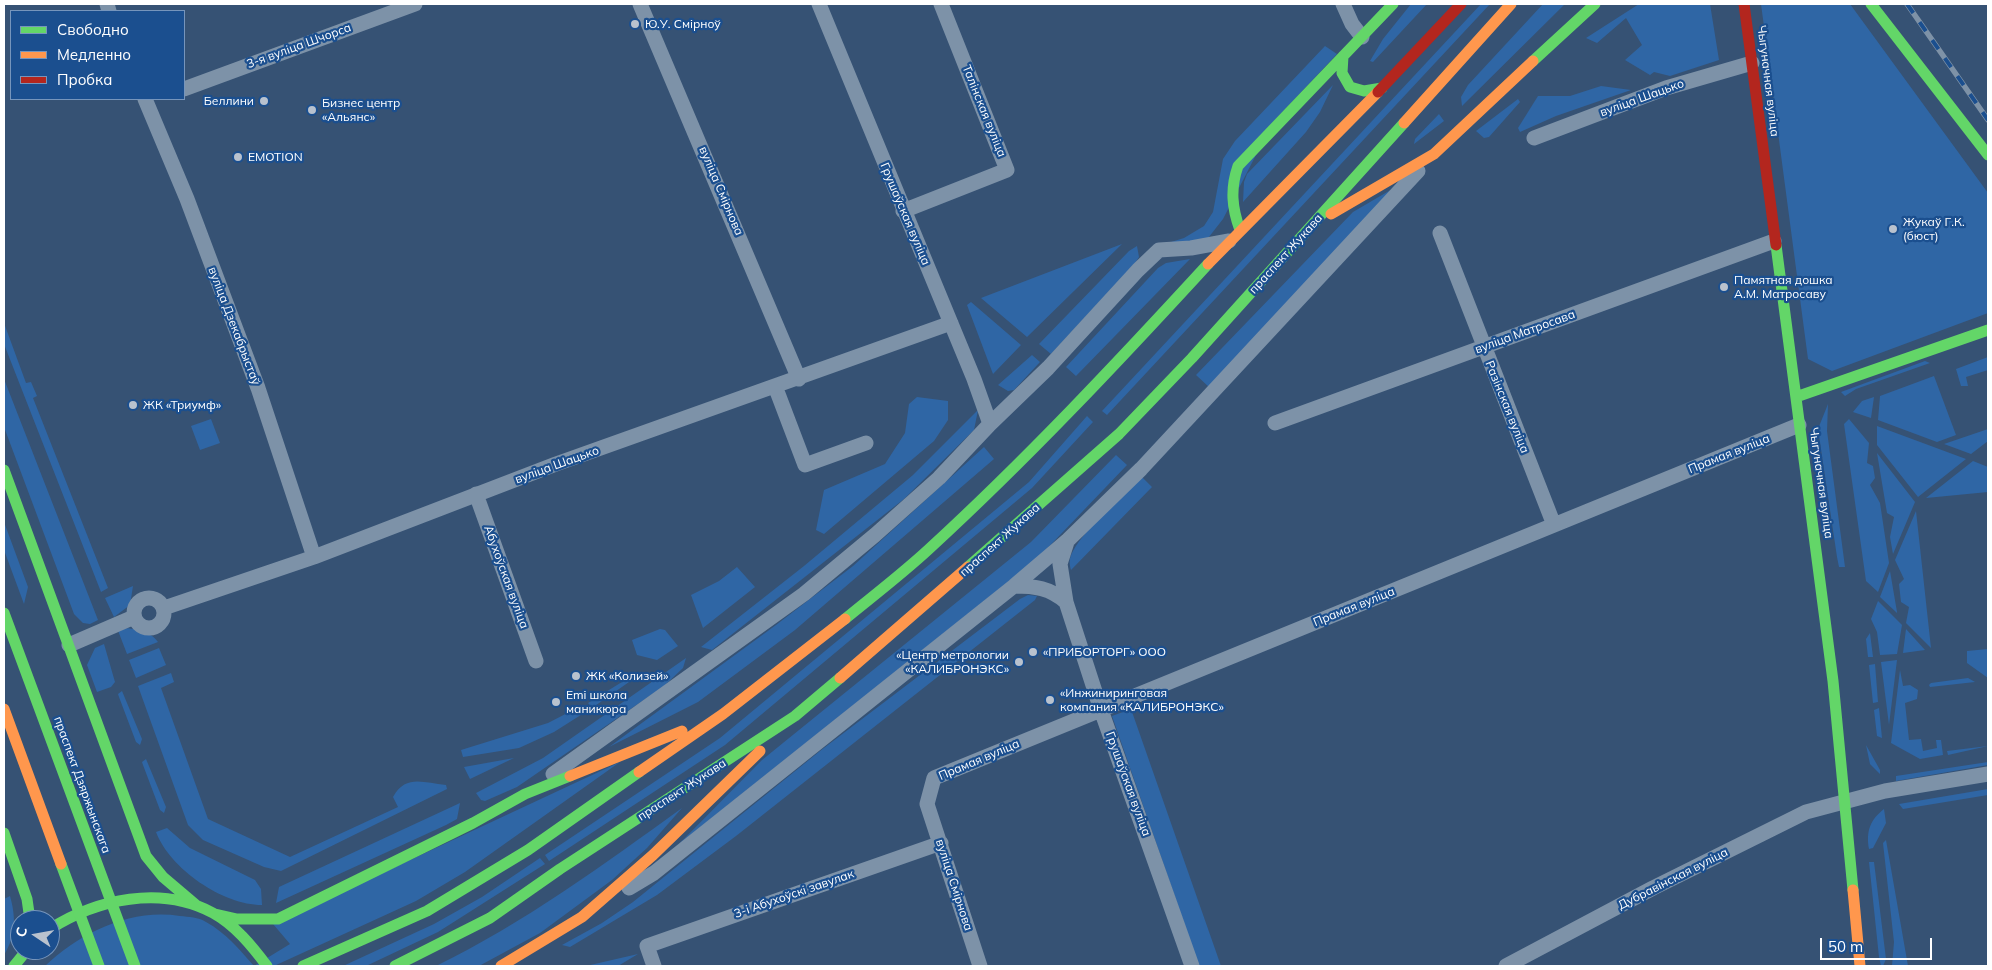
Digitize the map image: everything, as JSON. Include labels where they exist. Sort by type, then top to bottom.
[{"type":"main road","points":[[1235,235],[1231,198],[1233,177],[1238,166],[1393,4]]},
{"type":"main road","points":[[303,966],[427,911],[528,850],[723,714],[825,636],[928,550],[1083,399],[1235,235],[1382,88],[1461,4]]},
{"type":"main road","name":"праспект Жукава","points":[[395,966],[490,918],[560,869],[795,716],[954,581],[1119,434],[1192,358],[1312,226],[1408,116],[1511,4]]},
{"type":"main road","points":[[1312,226],[1434,154],[1595,4]]},
{"type":"main road","name":"Чыгуначная вуліца","points":[[1744,4],[1833,681],[1860,966]]},
{"type":"main road","points":[[1871,4],[1988,155]]},
{"type":"main road","points":[[1343,56],[1340,68],[1343,79],[1350,87],[1361,91],[1382,88]]},
{"type":"main road","points":[[1399,146],[1408,116]]},
{"type":"main road","points":[[1404,159],[1411,161],[1434,154]]},
{"type":"main road","points":[[1796,397],[1988,330]]},
{"type":"main road","points":[[4,470],[146,856],[163,876],[196,905],[215,914],[242,935],[267,966]]},
{"type":"main road","name":"праспект Дзяржынскага","points":[[4,613],[135,966]]},
{"type":"main road","points":[[4,709],[99,966]]},
{"type":"main road","points":[[215,914],[237,919],[278,919],[473,823],[525,794],[723,714]]},
{"type":"main road","points":[[501,966],[548,940],[582,917],[702,808],[795,716]]},
{"type":"main road","points":[[4,833],[27,899],[29,910]]},
{"type":"main road","points":[[60,923],[84,908],[116,900],[154,899],[196,905]]},
{"type":"street","name":"3-я вуліца Шчорса","points":[[185,89],[415,4]]},
{"type":"street","name":"вуліца Смірнова","points":[[640,4],[799,379]]},
{"type":"street","name":"Грушаўская вуліца","points":[[820,4],[903,211],[951,323],[990,424]]},
{"type":"street","name":"Талінская вуліца","points":[[903,211],[1007,170],[941,4]]},
{"type":"street","points":[[1343,4],[1352,24],[1362,37]]},
{"type":"street","name":"вуліца Шацько","points":[[1534,138],[1666,88],[1752,63]]},
{"type":"street","name":"вуліца Дзекабрыстаў","points":[[149,100],[216,282],[258,388],[314,557]]},
{"type":"street","points":[[582,917],[654,873],[1014,586],[1068,540],[1141,469],[1434,154]]},
{"type":"street","name":"Разінская вуліца","points":[[1440,233],[1554,525]]},
{"type":"street","points":[[525,794],[804,594],[939,478],[990,424],[1048,368],[1138,270],[1159,250],[1191,248],[1235,235]]},
{"type":"street","name":"вуліца Матросава","points":[[1275,423],[1774,241]]},
{"type":"street","name":"вуліца Шацько","points":[[164,608],[314,557],[476,494],[951,323]]},
{"type":"street","points":[[775,386],[805,465],[866,443]]},
{"type":"street","name":"Прамая вуліца","points":[[927,804],[934,778],[1799,425]]},
{"type":"street","name":"Абухоўская вуліца","points":[[476,494],[536,660]]},
{"type":"street","name":"Грушаўская вуліца","points":[[1068,540],[1060,564],[1066,602],[1101,710],[1192,966]]},
{"type":"street","points":[[1014,586],[1047,589],[1055,592],[1066,602]]},
{"type":"street","points":[[146,598],[158,600],[164,608],[163,620],[152,628],[143,627],[134,617],[135,607],[146,598]]},
{"type":"street","points":[[69,645],[134,617]]},
{"type":"street","name":"Дубравінская вуліца","points":[[1506,966],[1653,888],[1806,812],[1844,801],[1988,774]]},
{"type":"street","name":"вуліца Смірнова","points":[[927,804],[980,966]]},
{"type":"street","name":"3-і Абухоўскі завулак","points":[[654,966],[647,946],[941,843]]},
{"type":"shaded area","points":[[1411,4],[1427,4],[1373,62],[1370,61],[1383,39]]},
{"type":"shaded area","points":[[1481,4],[1490,4],[1107,415],[1102,411]]},
{"type":"shaded area","points":[[1543,4],[1565,4],[1462,106],[1461,97],[1468,85]]},
{"type":"shaded area","points":[[1639,4],[1710,4],[1719,60],[1670,76],[1654,72],[1650,75],[1625,60],[1642,45],[1626,18],[1597,43],[1586,38]]},
{"type":"shaded area","points":[[1761,4],[1850,4],[1988,193],[1988,313],[1832,371],[1808,359]]},
{"type":"shaded area","points":[[1325,46],[1337,54],[1273,122],[1223,219],[1205,242],[1158,246],[1184,238],[1204,226],[1213,212],[1223,159],[1235,141]]},
{"type":"shaded area","points":[[1333,85],[1320,112],[1306,132],[1243,202],[1244,182],[1247,174]]},
{"type":"shaded area","points":[[1601,86],[1631,90],[1556,116],[1520,132],[1518,128],[1538,96],[1570,96]]},
{"type":"shaded area","points":[[1518,99],[1520,102],[1489,137],[1484,138],[1476,131]]},
{"type":"shaded area","points":[[1439,114],[1444,121],[1414,144],[1415,139]]},
{"type":"shaded area","points":[[1394,188],[1210,388],[1196,375],[1353,212]]},
{"type":"shaded area","points":[[1122,244],[1027,337],[981,298]]},
{"type":"shaded area","points":[[1137,246],[1139,257],[1135,263],[1051,354],[1039,344],[1129,251]]},
{"type":"shaded area","points":[[1190,259],[1076,376],[1066,367],[1158,268],[1166,263]]},
{"type":"shaded area","points":[[971,302],[1021,345],[993,374],[967,305]]},
{"type":"shaded area","points":[[4,323],[26,383],[31,382],[37,396],[33,398],[108,588],[101,592],[4,344]]},
{"type":"shaded area","points":[[1032,355],[1040,362],[1014,390],[1008,391],[998,385]]},
{"type":"shaded area","points":[[1988,357],[1988,370],[1966,377],[1968,386],[1961,386],[1956,369]]},
{"type":"shaded area","points":[[1925,361],[1930,363],[1856,389],[1845,396],[1841,392]]},
{"type":"shaded area","points":[[1934,376],[1956,435],[1937,442],[1878,420],[1880,396]]},
{"type":"shaded area","points":[[4,379],[98,620],[90,624],[83,623],[74,614],[4,427]]},
{"type":"shaded area","points":[[917,397],[948,401],[948,420],[934,441],[824,534],[816,530],[824,490],[885,464],[905,433],[909,404]]},
{"type":"shaded area","points":[[1874,397],[1871,418],[1853,412],[1862,401]]},
{"type":"shaded area","points":[[1828,404],[1827,431],[1845,567],[1839,567],[1837,557],[1818,429]]},
{"type":"shaded area","points":[[978,410],[974,430],[904,499],[712,650],[701,647],[804,566],[913,475]]},
{"type":"shaded area","points":[[1087,416],[1093,422],[1032,488],[725,745],[549,861],[545,855],[720,738],[1029,482]]},
{"type":"shaded area","points":[[211,419],[220,443],[200,450],[191,426]]},
{"type":"shaded area","points":[[1849,419],[1869,443],[1867,463],[1873,466],[1875,478],[1870,485],[1880,503],[1889,563],[1878,592],[1866,581],[1844,424]]},
{"type":"shaded area","points":[[1877,426],[1966,459],[1918,497],[1877,445]]},
{"type":"shaded area","points":[[1988,429],[1988,441],[1971,454],[1944,444]]},
{"type":"shaded area","points":[[984,447],[994,459],[795,630],[698,702],[609,747],[776,625],[853,566]]},
{"type":"shaded area","points":[[1877,453],[1915,502],[1893,554],[1890,537],[1894,517],[1887,513]]},
{"type":"shaded area","points":[[1116,455],[1127,465],[1038,558],[678,845],[762,760],[1031,542]]},
{"type":"shaded area","points":[[1973,461],[1988,467],[1988,492],[1926,498]]},
{"type":"shaded area","points":[[1142,477],[1152,487],[1071,570],[1071,556],[1079,542],[1095,522]]},
{"type":"shaded area","points":[[1916,511],[1931,648],[1906,623],[1909,607],[1901,602],[1899,584],[1904,579],[1895,560]]},
{"type":"shaded area","points":[[4,522],[28,587],[24,604],[4,550]]},
{"type":"shaded area","points":[[737,567],[755,587],[703,628],[691,595],[719,581]]},
{"type":"shaded area","points":[[1890,571],[1897,612],[1897,613],[1880,597]]},
{"type":"shaded area","points":[[133,586],[130,605],[114,617],[105,598]]},
{"type":"shaded area","points":[[1028,595],[1037,596],[1035,600],[736,836],[657,895],[570,947],[562,945],[602,923],[633,902],[820,751],[1020,599]]},
{"type":"shaded area","points":[[1878,601],[1902,625],[1897,654],[1880,655],[1877,632],[1871,619]]},
{"type":"shaded area","points":[[117,628],[145,632],[158,642],[127,654]]},
{"type":"shaded area","points":[[660,629],[665,630],[678,646],[657,660],[637,655],[632,640]]},
{"type":"shaded area","points":[[1906,629],[1925,650],[1903,653]]},
{"type":"shaded area","points":[[1870,633],[1873,657],[1868,657],[1866,639]]},
{"type":"shaded area","points":[[104,644],[115,682],[111,687],[97,692],[87,665],[95,648]]},
{"type":"shaded area","points":[[159,648],[166,665],[136,678],[129,660]]},
{"type":"shaded area","points":[[1988,649],[1988,678],[1967,663],[1967,651]]},
{"type":"shaded area","points":[[686,658],[683,668],[664,686],[517,787],[485,801],[481,800],[476,793],[543,758]]},
{"type":"shaded area","points":[[1897,660],[1889,725],[1881,662]]},
{"type":"shaded area","points":[[1875,664],[1878,702],[1873,703],[1869,665]]},
{"type":"shaded area","points":[[1900,670],[1903,686],[1910,685],[1918,690],[1917,699],[1905,703],[1909,740],[1921,739],[1923,751],[1937,748],[1936,740],[1941,740],[1943,755],[1920,759],[1891,743]]},
{"type":"shaded area","points":[[171,673],[174,682],[161,688],[208,819],[290,857],[398,807],[393,797],[404,785],[423,782],[446,785],[447,789],[281,871],[264,867],[203,840],[188,825],[138,686]]},
{"type":"shaded area","points":[[630,677],[629,682],[592,708],[588,703]]},
{"type":"shaded area","points":[[1968,678],[1975,682],[1930,687],[1929,685],[1931,683]]},
{"type":"shaded area","points":[[122,691],[142,739],[140,745],[136,742],[118,694]]},
{"type":"shaded area","points":[[581,706],[584,713],[554,732],[519,748],[463,757],[461,750],[548,723]]},
{"type":"shaded area","points":[[1879,708],[1882,738],[1877,736],[1874,710]]},
{"type":"shaded area","points":[[1131,709],[1221,966],[1199,966],[1112,716]]},
{"type":"shaded area","points":[[1866,745],[1880,770],[1880,774],[1870,764]]},
{"type":"shaded area","points":[[1988,746],[1948,755],[1947,751]]},
{"type":"shaded area","points":[[514,758],[470,779],[464,767]]},
{"type":"shaded area","points":[[146,759],[166,807],[164,813],[160,810],[142,762]]},
{"type":"shaded area","points":[[620,762],[465,872],[416,901],[274,966],[254,966],[290,944],[273,924]]},
{"type":"shaded area","points":[[1988,762],[1988,765],[1896,781],[1896,776]]},
{"type":"shaded area","points":[[1988,789],[1988,795],[1903,809],[1899,804]]},
{"type":"shaded area","points":[[460,803],[457,819],[446,825],[276,903],[279,887]]},
{"type":"shaded area","points":[[682,808],[647,848],[612,880],[540,933],[479,966],[436,966],[532,912],[593,872]]},
{"type":"shaded area","points":[[1884,809],[1886,823],[1873,848],[1869,849],[1868,837],[1870,826],[1875,817]]},
{"type":"shaded area","points":[[167,828],[190,848],[255,880],[261,889],[262,905],[231,899],[215,892],[185,871],[163,846],[156,832]]},
{"type":"shaded area","points":[[1886,840],[1908,966],[1892,966],[1894,942],[1883,843]]},
{"type":"shaded area","points":[[540,858],[545,864],[438,932],[366,966],[343,966],[434,924],[482,897]]},
{"type":"shaded area","points":[[1869,862],[1874,862],[1886,959],[1883,966],[1881,966],[1879,957]]},
{"type":"shaded area","points":[[10,896],[13,910],[10,910],[10,943],[4,955],[4,899]]},
{"type":"shaded area","points":[[161,914],[200,919],[226,936],[254,966],[45,966],[52,960],[60,960],[60,953],[74,943],[107,926],[143,916]]},
{"type":"shaded area","points":[[638,954],[618,966],[586,966]]},
{"type":"railway","points":[[1907,4],[1988,120]]},
{"type":"traffic: fast","points":[[1240,230],[1233,198],[1235,174],[1238,166],[1393,4]]},
{"type":"traffic: fast","points":[[1533,61],[1595,4]]},
{"type":"traffic: fast","points":[[1871,4],[1988,155]]},
{"type":"traffic: fast","points":[[1343,56],[1342,73],[1350,87],[1364,91],[1382,88]]},
{"type":"traffic: fast","points":[[968,567],[1119,434],[1192,358],[1404,123]]},
{"type":"traffic: fast","points":[[1776,245],[1833,681],[1853,890]]},
{"type":"traffic: fast","points":[[845,619],[919,558],[1037,445],[1208,264]]},
{"type":"traffic: fast","points":[[1796,397],[1988,330]]},
{"type":"traffic: fast","points":[[4,470],[146,856],[163,877],[196,905]]},
{"type":"traffic: fast","points":[[4,613],[135,966]]},
{"type":"traffic: fast","points":[[395,966],[490,918],[560,869],[795,716],[840,678]]},
{"type":"traffic: fast","points":[[303,966],[427,911],[528,850],[639,772]]},
{"type":"traffic: fast","points":[[215,914],[237,919],[278,919],[473,823],[525,794],[570,776]]},
{"type":"traffic: fast","points":[[4,833],[27,899],[29,910]]},
{"type":"traffic: fast","points":[[61,864],[99,966]]},
{"type":"traffic: fast","points":[[60,923],[88,910],[109,903],[130,899],[172,899],[193,904],[221,918],[243,936],[267,966]]},
{"type":"traffic: fast","points":[[14,966],[19,960]]},
{"type":"traffic: slow","points":[[1404,123],[1511,4]]},
{"type":"traffic: slow","points":[[1331,214],[1434,154],[1533,61]]},
{"type":"traffic: slow","points":[[1208,264],[1378,92]]},
{"type":"traffic: slow","points":[[840,678],[968,567]]},
{"type":"traffic: slow","points":[[639,772],[723,714],[845,619]]},
{"type":"traffic: slow","points":[[4,709],[61,864]]},
{"type":"traffic: slow","points":[[570,776],[682,731]]},
{"type":"traffic: slow","points":[[501,966],[582,917],[653,855],[760,751]]},
{"type":"traffic: slow","points":[[1853,890],[1860,966]]},
{"type":"traffic: jam","points":[[1378,92],[1461,4]]},
{"type":"traffic: jam","points":[[1744,4],[1776,245]]},
{"type":"place","name":"Ю.У. Смірноў","points":[[635,24]]},
{"type":"place","name":"Беллини","points":[[264,101]]},
{"type":"place","name":"Бизнес центр «Альянс»","points":[[312,110]]},
{"type":"place","name":"EMOTION","points":[[238,157]]},
{"type":"place","name":"Жукаў Г.К. (бюст)","points":[[1893,229]]},
{"type":"place","name":"Памятная дошка А.М. Матросаву","points":[[1724,287]]},
{"type":"place","name":"ЖК «Триумф»","points":[[133,405]]},
{"type":"place","name":"«ПРИБОРТОРГ» ООО","points":[[1033,652]]},
{"type":"place","name":"«Центр метрологии «КАЛИБРОНЭКС»","points":[[1019,662]]},
{"type":"place","name":"ЖК «Колизей»","points":[[576,676]]},
{"type":"place","name":"«Инжиниринговая компания «КАЛИБРОНЭКС»","points":[[1050,700]]},
{"type":"place","name":"Emi школа маникюра","points":[[556,702]]}]
